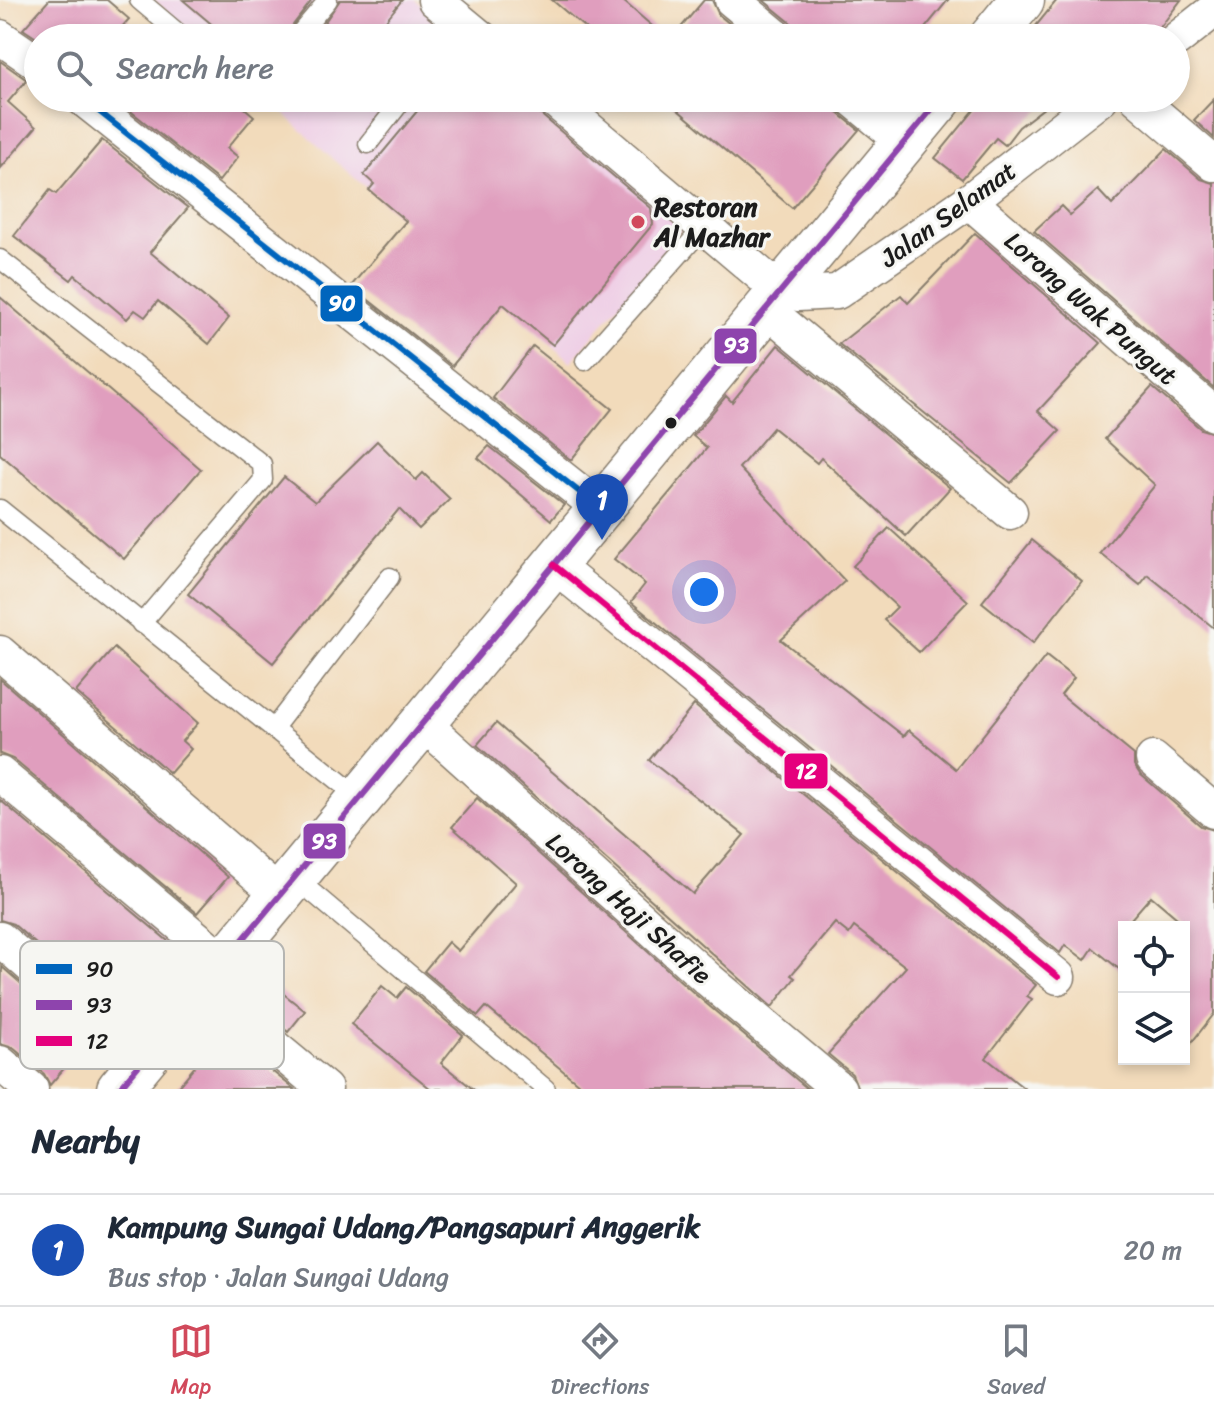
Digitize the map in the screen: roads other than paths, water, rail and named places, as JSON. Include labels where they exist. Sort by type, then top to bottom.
[{"type":"street","points":[[435,0],[457,24]]},
{"type":"street","points":[[732,0],[761,24]]},
{"type":"street","points":[[1002,24],[1022,0]]},
{"type":"street","points":[[1190,29],[1214,10]]},
{"type":"street","points":[[0,37],[24,53]]},
{"type":"street","points":[[100,112],[601,509]]},
{"type":"street","points":[[568,112],[704,227],[773,300],[1010,512]]},
{"type":"street","points":[[868,112],[904,142]]},
{"type":"street","points":[[242,941],[929,112]]},
{"type":"street","name":"Jalan Selamat","points":[[773,300],[798,294],[837,292],[969,201],[1083,112]]},
{"type":"street","points":[[1153,112],[1214,164]]},
{"type":"street","name":"Lorong Wak Pungut","points":[[969,201],[1214,414]]},
{"type":"street","points":[[554,565],[1058,977]]},
{"type":"street","points":[[0,653],[287,886]]},
{"type":"street","name":"Lorong Haji Shafie","points":[[423,723],[709,980],[839,1089]]},
{"type":"street","points":[[1153,759],[1214,811]]},
{"type":"street","points":[[0,774],[178,941]]},
{"type":"street","points":[[0,939],[20,960]]},
{"type":"street","points":[[284,1047],[325,1089]]},
{"type":"street","points":[[0,1063],[31,1089]]},
{"type":"lane","points":[[139,0],[167,24]]},
{"type":"lane","points":[[308,24],[328,0]]},
{"type":"lane","points":[[368,144],[393,112]]},
{"type":"lane","points":[[585,361],[704,227]]},
{"type":"lane","points":[[0,259],[262,464],[263,480],[141,624]]},
{"type":"lane","points":[[0,509],[360,798]]},
{"type":"lane","points":[[273,729],[390,577]]},
{"type":"lane","points":[[287,886],[546,1089]]},
{"type":"place","name":"Restoran Al Mazhar","points":[[638,222]]},
{"type":"place","name":"Kampung Sungai Udang/Pangsapuri Anggerik","points":[[602,540]]}]
